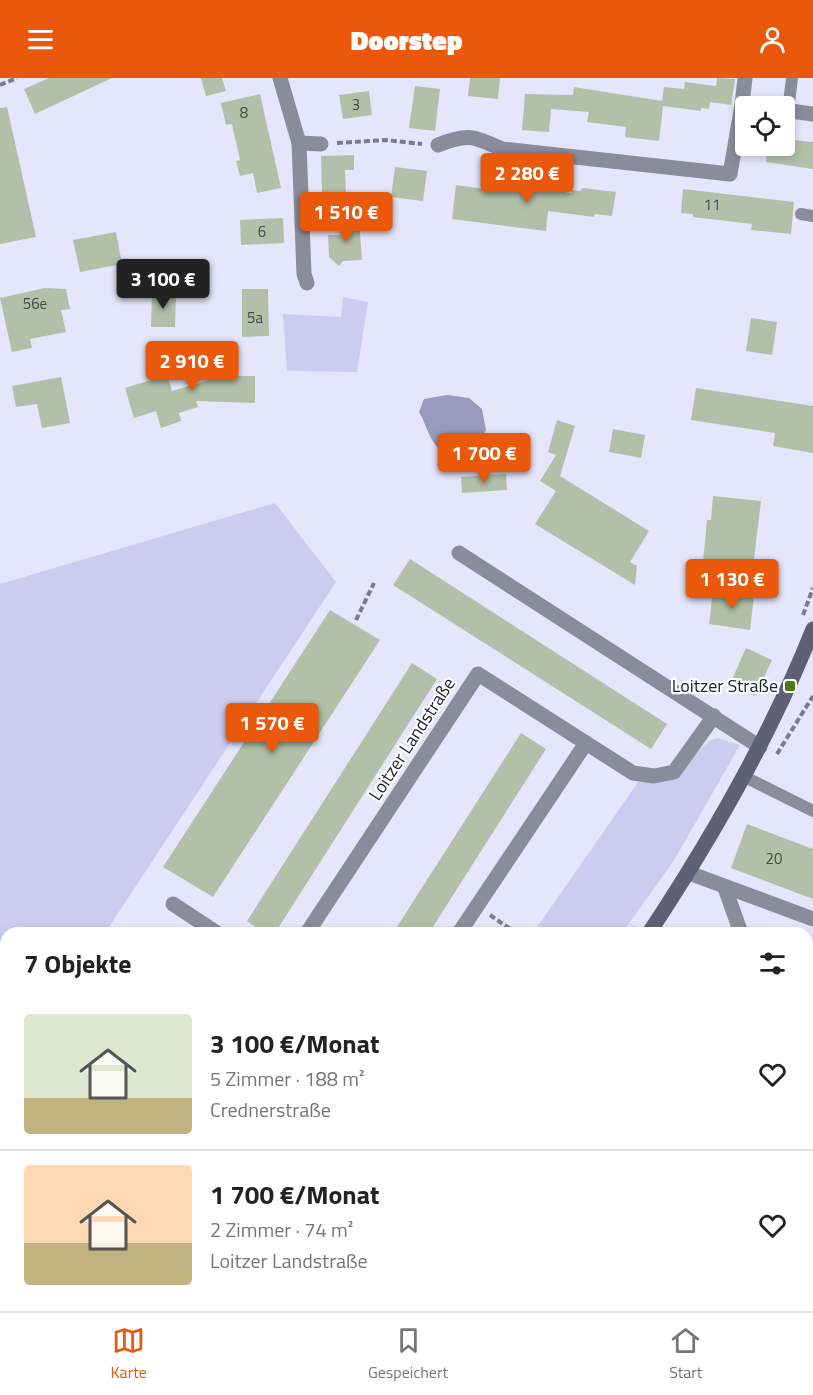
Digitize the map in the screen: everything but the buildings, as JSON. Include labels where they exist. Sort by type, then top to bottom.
[{"type":"main road","points":[[653,927],[689,873],[745,777],[790,686],[813,629]]},
{"type":"street","points":[[280,78],[299,143],[304,274],[307,283]]},
{"type":"street","points":[[745,78],[748,96]]},
{"type":"street","points":[[795,111],[813,114]]},
{"type":"street","points":[[438,145],[459,137],[473,136],[502,149],[730,174],[735,156]]},
{"type":"street","points":[[299,143],[321,144]]},
{"type":"street","points":[[459,554],[760,747]]},
{"type":"street","name":"Loitzer Landstraße","points":[[311,927],[478,674],[633,774],[654,776],[674,772],[714,716]]},
{"type":"street","points":[[463,927],[586,743]]},
{"type":"street","points":[[689,873],[724,888],[813,919]]},
{"type":"street","points":[[724,888],[739,927]]},
{"type":"street","points":[[173,904],[208,927]]},
{"type":"lane","points":[[789,96],[792,78]]},
{"type":"lane","points":[[745,777],[813,811]]},
{"type":"path","points":[[0,85],[17,78]]},
{"type":"path","points":[[321,144],[385,140],[438,145]]},
{"type":"path","points":[[356,620],[374,583]]},
{"type":"path","points":[[775,757],[813,696]]},
{"type":"path","points":[[477,906],[507,927]]},
{"type":"shaded area","points":[[343,297],[368,302],[357,372],[287,371],[283,314],[341,317]]},
{"type":"shaded area","points":[[447,395],[469,398],[482,409],[486,430],[472,447],[455,451],[439,449],[430,436],[419,412],[424,399]]},
{"type":"shaded area","points":[[275,503],[336,582],[109,927],[0,927],[0,584]]},
{"type":"shaded area","points":[[718,738],[740,745],[673,862],[626,927],[537,927],[641,778],[694,755],[709,741]]},
{"type":"place","name":"Loitzer Straße","points":[[790,686]]}]
